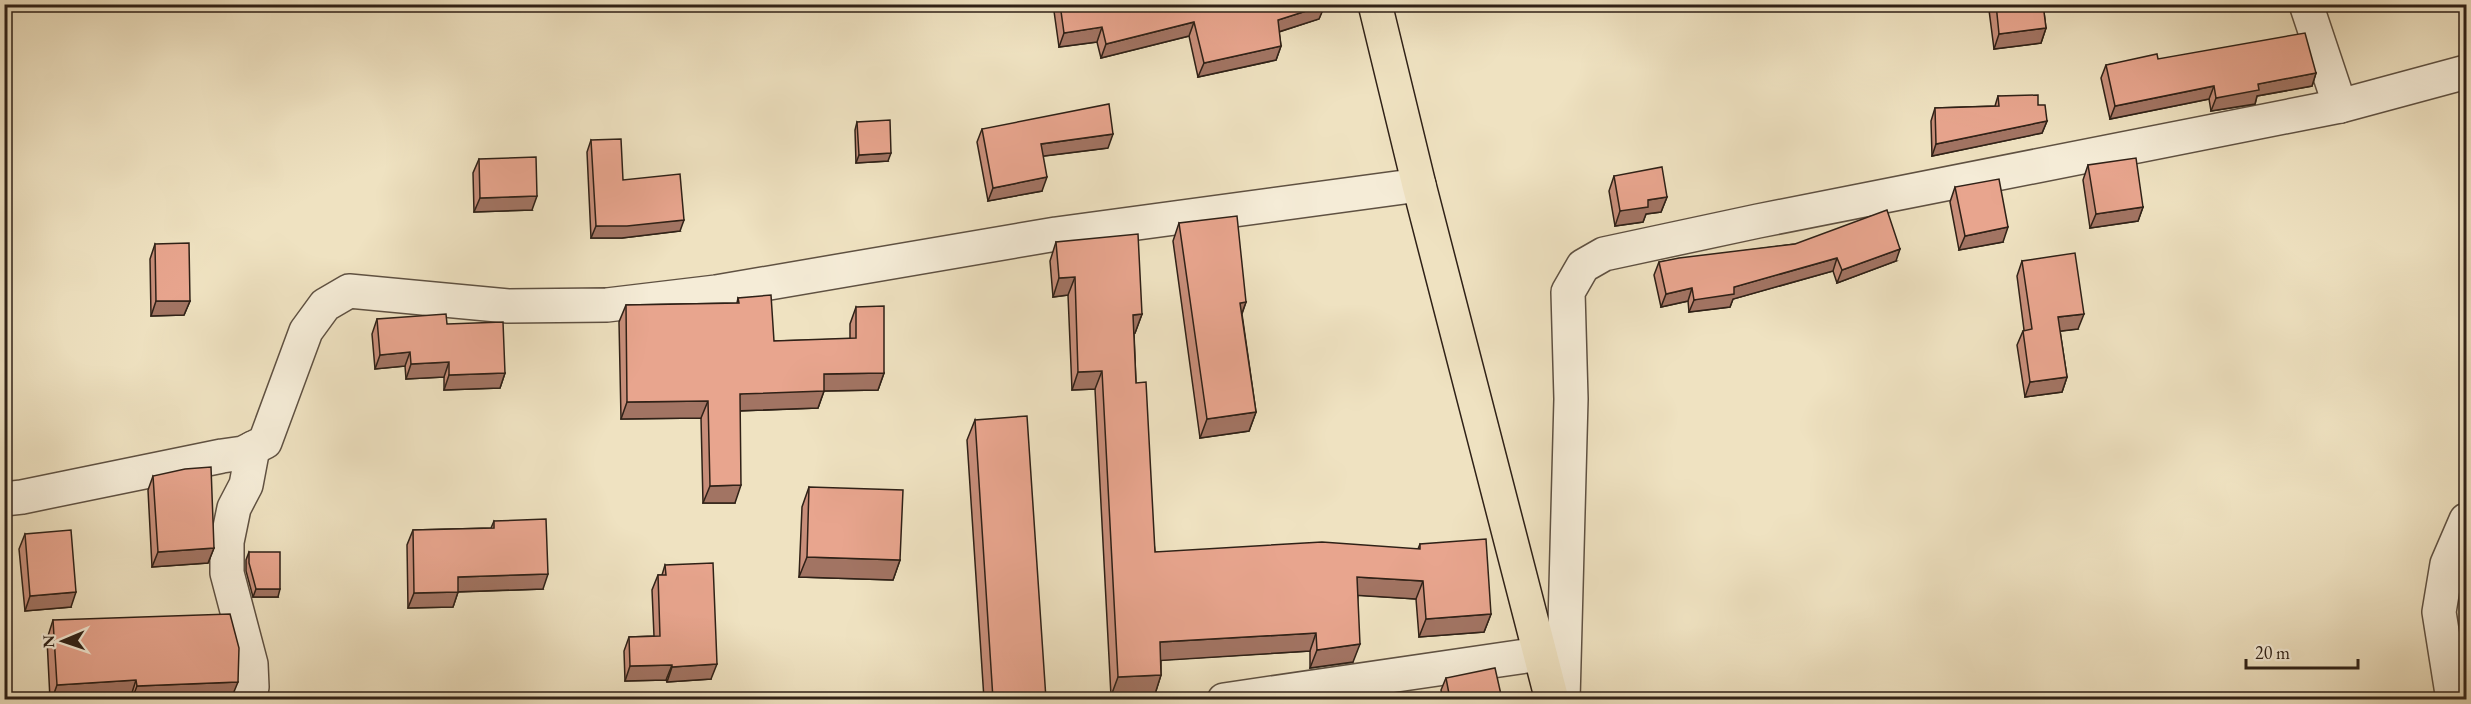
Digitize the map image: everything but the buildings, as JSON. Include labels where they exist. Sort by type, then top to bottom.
[{"type":"highway","points":[[1375,4],[1419,185],[1552,699]]},
{"type":"street","points":[[2306,4],[2340,106]]},
{"type":"street","points":[[1563,699],[1571,399],[1568,291],[1583,266],[1604,254],[1758,221],[2340,106],[2466,72]]},
{"type":"street","points":[[4,499],[243,453],[265,442],[306,331],[325,305],[349,291],[508,306],[607,305],[716,292],[1056,234],[1419,185]]},
{"type":"street","points":[[249,699],[252,687],[251,664],[227,573],[226,542],[234,508],[246,485],[253,448]]},
{"type":"street","points":[[2457,686],[2439,612],[2447,564],[2466,520]]},
{"type":"street","points":[[1224,699],[1540,654]]}]
